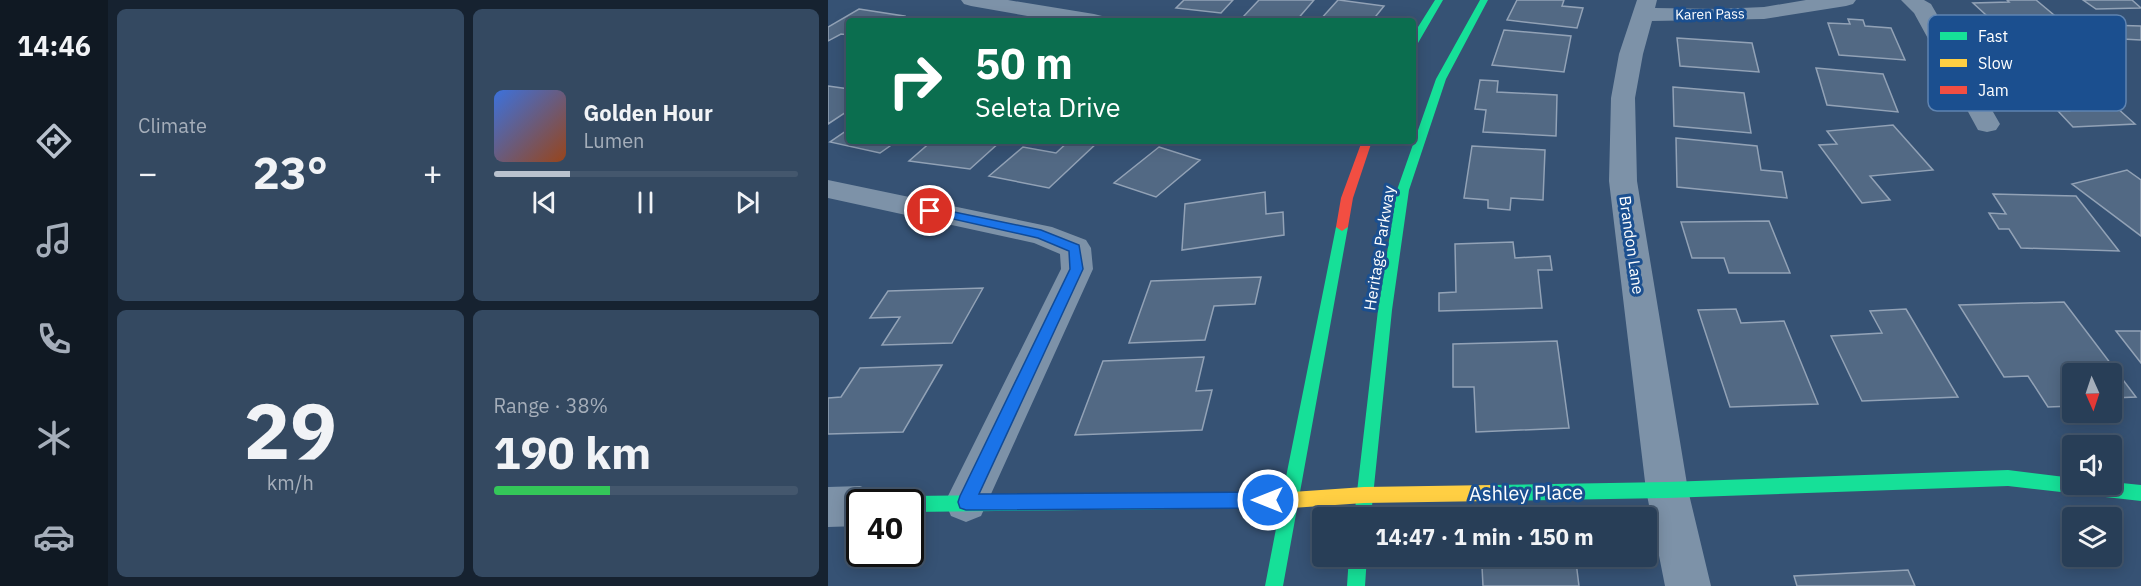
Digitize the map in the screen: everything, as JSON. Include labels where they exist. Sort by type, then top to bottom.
[{"type":"main road","points":[[1416,38],[1439,0]]},
{"type":"main road","name":"Heritage Parkway","points":[[1363,507],[1385,310],[1403,190],[1441,79],[1473,16],[1484,0]]},
{"type":"main road","points":[[1274,586],[1347,198],[1366,144]]},
{"type":"main road","name":"Ashley Place","points":[[924,504],[1291,500],[1364,495],[1667,490],[2008,478],[2141,493]]},
{"type":"main road","points":[[1356,586],[1357,567]]},
{"type":"street","points":[[971,0],[1076,18]]},
{"type":"street","name":"Karen Pass","points":[[1646,7],[1718,15],[1764,13],[1846,0]]},
{"type":"street","points":[[1911,0],[1923,9],[1928,18]]},
{"type":"street","name":"Brandon Lane","points":[[1646,7],[1631,54],[1623,98],[1623,181],[1667,490],[1688,586]]},
{"type":"street","points":[[1981,111],[1988,124]]},
{"type":"street","points":[[828,189],[1041,234],[1075,248],[1077,269],[966,502]]},
{"type":"street","points":[[828,507],[846,506]]},
{"type":"building","points":[[1184,0],[1233,0],[1221,13],[1176,8]]},
{"type":"building","points":[[1259,0],[1314,0],[1299,18],[1242,18]]},
{"type":"building","points":[[1338,0],[1384,6],[1374,18],[1322,18]]},
{"type":"building","points":[[1517,0],[1564,0],[1562,6],[1583,8],[1577,28],[1507,20]]},
{"type":"building","points":[[2007,0],[2036,0],[2054,15],[1986,15],[1973,3],[2009,2]]},
{"type":"building","points":[[2083,0],[2132,0],[2141,8],[2096,9]]},
{"type":"building","points":[[859,9],[904,16],[900,18],[846,18],[846,35],[841,34],[828,41],[828,27]]},
{"type":"building","points":[[1848,19],[1863,20],[1865,26],[1891,28],[1905,60],[1839,55],[1828,23],[1850,24]]},
{"type":"building","points":[[2126,26],[2141,26],[2141,40],[2126,39]]},
{"type":"building","points":[[1504,30],[1571,36],[1564,72],[1492,65]]},
{"type":"building","points":[[1677,38],[1752,43],[1759,72],[1680,66]]},
{"type":"building","points":[[1816,68],[1883,74],[1898,112],[1827,105]]},
{"type":"building","points":[[1480,80],[1498,81],[1497,92],[1557,95],[1556,136],[1483,132],[1486,110],[1475,109]]},
{"type":"building","points":[[828,86],[846,89],[846,112],[828,124]]},
{"type":"building","points":[[1673,87],[1744,93],[1751,133],[1674,126]]},
{"type":"building","points":[[2058,111],[2120,111],[2135,124],[2073,127]]},
{"type":"building","points":[[1893,125],[1933,170],[1870,176],[1890,200],[1862,203],[1819,145],[1837,144],[1827,131]]},
{"type":"building","points":[[846,131],[846,144],[893,144],[880,153],[830,142]]},
{"type":"building","points":[[1676,138],[1757,146],[1761,170],[1782,172],[1787,198],[1677,187]]},
{"type":"building","points":[[929,144],[998,144],[970,169],[909,161]]},
{"type":"building","points":[[1066,144],[1096,144],[1049,188],[989,176],[1023,147],[1056,153]]},
{"type":"building","points":[[1472,146],[1545,150],[1543,200],[1511,198],[1510,210],[1488,208],[1488,200],[1464,198]]},
{"type":"building","points":[[1159,147],[1200,160],[1156,197],[1114,183]]},
{"type":"building","points":[[2127,170],[2141,180],[2141,236],[2072,184]]},
{"type":"building","points":[[1265,192],[1266,214],[1283,212],[1284,235],[1182,250],[1185,204]]},
{"type":"building","points":[[1993,194],[2076,196],[2119,251],[2021,248],[2009,229],[1999,229],[1989,213],[2006,214]]},
{"type":"building","points":[[1769,221],[1790,273],[1729,273],[1724,258],[1692,258],[1681,222]]},
{"type":"building","points":[[1513,242],[1515,258],[1550,256],[1552,270],[1538,270],[1542,308],[1439,311],[1439,293],[1456,292],[1455,244]]},
{"type":"building","points":[[1261,277],[1255,304],[1214,306],[1205,340],[1129,343],[1151,281]]},
{"type":"building","points":[[983,288],[952,343],[882,345],[900,317],[870,318],[888,291]]},
{"type":"building","points":[[2064,302],[2110,363],[2062,363],[2062,406],[2048,407],[2028,376],[2004,377],[1959,305]]},
{"type":"building","points":[[1736,309],[1741,323],[1784,321],[1818,404],[1730,407],[1698,310]]},
{"type":"building","points":[[1906,309],[1958,397],[1862,401],[1831,336],[1882,333],[1870,311]]},
{"type":"building","points":[[2116,331],[2141,331],[2141,363]]},
{"type":"building","points":[[1557,341],[1569,428],[1476,432],[1474,387],[1453,387],[1453,344]]},
{"type":"building","points":[[1204,357],[1196,391],[1212,390],[1202,430],[1075,435],[1103,361]]},
{"type":"building","points":[[942,365],[903,432],[828,434],[828,398],[841,397],[860,368]]},
{"type":"building","points":[[2122,379],[2136,397],[2122,398]]},
{"type":"building","points":[[1482,567],[1577,567],[1579,586],[1483,586]]},
{"type":"building","points":[[1908,570],[1915,586],[1797,586],[1794,576]]},
{"type":"traffic: fast","points":[[1416,38],[1439,0]]},
{"type":"traffic: fast","points":[[1363,507],[1385,310],[1403,190],[1441,79],[1484,0]]},
{"type":"traffic: fast","points":[[1274,586],[1342,227]]},
{"type":"traffic: fast","points":[[1492,493],[1667,490],[2008,478],[2141,493]]},
{"type":"traffic: fast","points":[[924,504],[1292,500]]},
{"type":"traffic: fast","points":[[1356,586],[1357,567]]},
{"type":"traffic: slow","points":[[1292,500],[1364,495],[1492,493]]},
{"type":"traffic: jam","points":[[1342,227],[1347,198],[1366,144]]},
{"type":"route","points":[[930,211],[1041,234],[1075,248],[1077,269],[966,502],[1268,500]]}]
